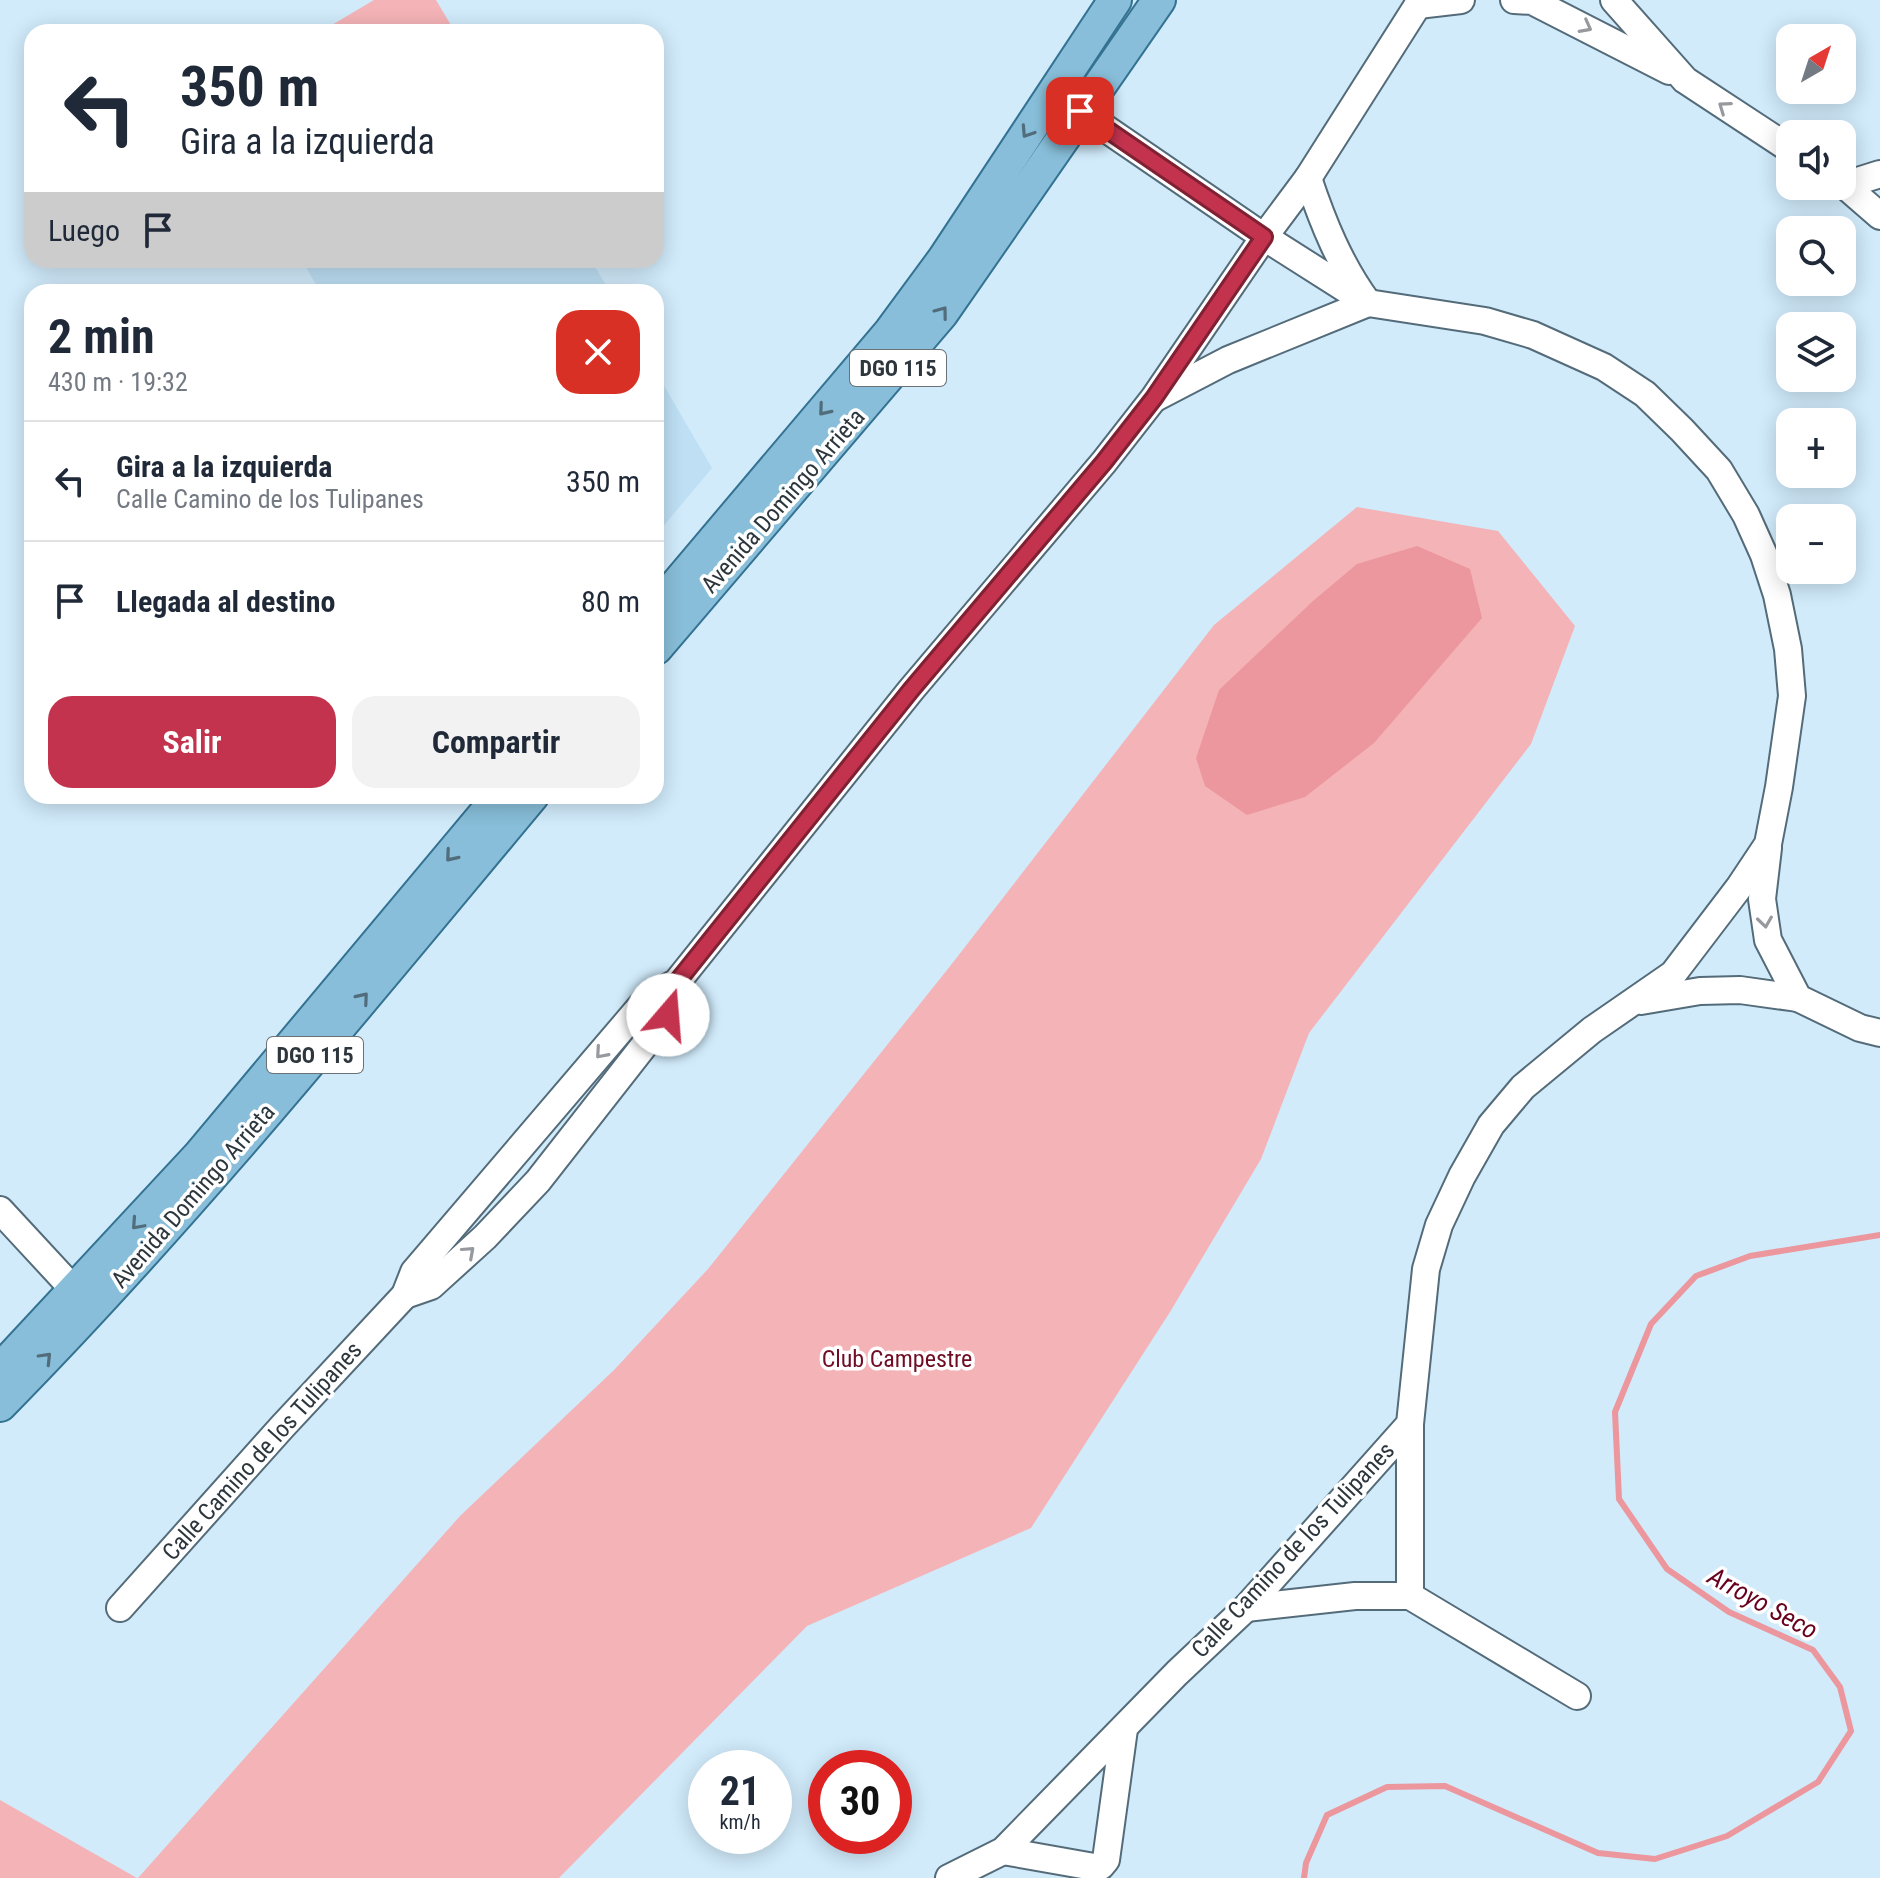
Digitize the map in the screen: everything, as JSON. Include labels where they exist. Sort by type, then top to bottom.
[{"type":"main road","points":[[1087,45],[1094,0]]},
{"type":"main road","points":[[1113,67],[1116,0]]},
{"type":"main road","name":"Avenida Domingo Arrieta","points":[[664,600],[891,331],[944,259],[1116,0]]},
{"type":"main road","name":"Avenida Domingo Arrieta","points":[[664,639],[942,313],[1159,0]]},
{"type":"main road","points":[[1051,94],[1080,111]]},
{"type":"main road","name":"Avenida Domingo Arrieta","points":[[208,1164],[494,804]]},
{"type":"main road","name":"Avenida Domingo Arrieta","points":[[0,1405],[84,1301],[525,804]]},
{"type":"main road","name":"Avenida Domingo Arrieta","points":[[0,1370],[84,1301]]},
{"type":"street","points":[[1420,2],[1461,0]]},
{"type":"street","points":[[1514,0],[1532,1],[1573,20],[1685,80],[1776,140]]},
{"type":"street","points":[[1614,0],[1685,80]]},
{"type":"street","name":"Calle Camino de los Tulipanes","points":[[120,1608],[405,1295],[431,1286],[485,1237],[538,1181],[668,1015],[677,982],[902,702],[1154,398],[1308,178],[1420,2]]},
{"type":"street","name":"Calle Camino de los Tulipanes","points":[[949,1878],[1003,1851],[1177,1673],[1246,1608],[1410,1424],[1426,1269],[1439,1225],[1462,1176],[1491,1125],[1523,1087],[1592,1030],[1673,974],[1768,844],[1792,696],[1788,649],[1777,595],[1746,515],[1719,470],[1645,394],[1604,367],[1533,335],[1485,321],[1368,303],[1264,237],[1080,111]]},
{"type":"street","points":[[1856,181],[1880,174]]},
{"type":"street","points":[[1308,178],[1321,217],[1347,275],[1368,303]]},
{"type":"street","points":[[1856,195],[1880,216]]},
{"type":"street","name":"Calle Camino de los Tulipanes","points":[[1154,398],[1228,360],[1368,303]]},
{"type":"street","points":[[1768,844],[1762,899],[1768,940],[1798,998]]},
{"type":"street","points":[[1633,1002],[1700,991],[1740,990],[1798,998],[1860,1028],[1880,1033]]},
{"type":"street","points":[[0,1210],[84,1301]]},
{"type":"street","points":[[1410,1424],[1410,1596]]},
{"type":"street","points":[[1246,1608],[1355,1596],[1410,1596],[1577,1696]]},
{"type":"street","points":[[1003,1851],[1101,1866],[1106,1860],[1124,1729]]},
{"type":"shaded area","points":[[306,268],[596,268],[605,284],[316,284]]},
{"type":"shaded area","points":[[664,386],[712,468],[664,525]]},
{"type":"shaded area","points":[[1417,546],[1470,569],[1482,618],[1374,743],[1305,797],[1247,815],[1205,786],[1196,758],[1219,690],[1357,564]]},
{"type":"green space","points":[[374,0],[436,0],[450,24],[334,24]]},
{"type":"green space","name":"Club Campestre","points":[[1357,507],[1498,531],[1575,626],[1531,744],[1309,1033],[1261,1159],[1170,1312],[1031,1528],[807,1626],[559,1878],[138,1878],[460,1516],[614,1370],[708,1269],[951,965],[1214,625]]},
{"type":"green space","points":[[0,1800],[137,1878],[0,1878]]},
{"type":"waterway","name":"Arroyo Seco","points":[[1304,1878],[1306,1863],[1327,1815],[1387,1787],[1445,1786],[1598,1853],[1655,1859],[1727,1836],[1818,1782],[1851,1731],[1840,1687],[1813,1650],[1729,1612],[1667,1569],[1619,1499],[1615,1412],[1651,1324],[1696,1276],[1750,1256],[1880,1235]]},
{"type":"route","points":[[668,1015],[677,982],[911,690],[1104,462],[1154,398],[1264,237],[1080,111]]}]
